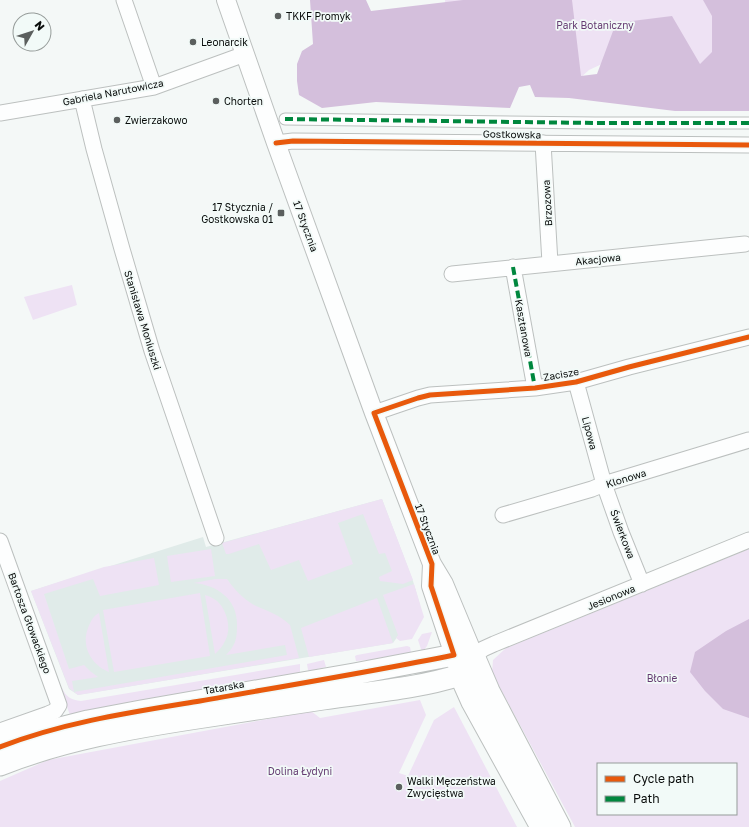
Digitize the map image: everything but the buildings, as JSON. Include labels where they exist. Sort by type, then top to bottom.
[{"type":"main road","name":"Tatarska","points":[[0,747],[37,734],[88,721],[464,655]]},
{"type":"main road","name":"17 Stycznia","points":[[464,655],[489,691],[560,827]]},
{"type":"main road","points":[[0,764],[51,747],[95,736],[147,726],[323,698],[412,686],[460,675],[472,702],[541,827]]},
{"type":"street","points":[[124,0],[154,87]]},
{"type":"street","name":"17 Stycznia","points":[[226,0],[374,413],[432,564],[444,584],[464,655]]},
{"type":"street","name":"Gabriela Narutowicza","points":[[0,113],[154,87],[246,54]]},
{"type":"street","name":"Stanisława Moniuszki","points":[[82,99],[96,156],[152,351],[216,538]]},
{"type":"street","points":[[285,119],[595,123],[749,123]]},
{"type":"street","name":"Gostkowska","points":[[276,143],[293,140],[749,145]]},
{"type":"street","name":"Brzozowa","points":[[543,143],[550,263]]},
{"type":"street","name":"Akacjowa","points":[[452,274],[745,244]]},
{"type":"street","name":"Kasztanowa","points":[[513,267],[536,388]]},
{"type":"street","name":"Zacisze","points":[[374,413],[418,398],[430,396],[536,388],[576,382],[749,337]]},
{"type":"street","name":"Lipowa","points":[[576,382],[604,484]]},
{"type":"street","name":"Klonowa","points":[[503,515],[749,440]]},
{"type":"street","name":"Świerkowa","points":[[604,484],[642,584]]},
{"type":"street","name":"Jesionowa","points":[[464,655],[749,540]]},
{"type":"street","name":"Bartosza Głowackiego","points":[[0,541],[59,704],[55,711],[0,731]]},
{"type":"street","points":[[460,675],[464,655]]},
{"type":"shaded area","points":[[310,0],[366,0],[371,11],[463,0],[572,0],[581,76],[597,74],[616,23],[672,16],[700,64],[712,52],[712,16],[703,0],[749,0],[749,111],[675,111],[569,98],[535,97],[530,85],[519,87],[510,108],[376,102],[322,108],[299,95],[297,81],[297,64],[302,51],[313,44]]},
{"type":"shaded area","points":[[382,499],[413,581],[420,605],[393,643],[78,695],[69,689],[31,591],[203,537],[206,547]]},
{"type":"shaded area","points":[[749,619],[749,718],[723,709],[705,691],[690,672],[695,652],[726,631]]},
{"type":"green space","name":"Park Botaniczny","points":[[445,0],[714,0],[716,55],[698,67],[602,64],[589,70],[579,79],[447,18]]},
{"type":"green space","points":[[72,285],[77,305],[33,320],[24,297]]},
{"type":"green space","points":[[382,499],[413,580],[403,584],[380,581],[379,577],[392,571],[385,553],[379,554],[363,514],[338,523],[353,564],[308,581],[299,560],[271,570],[259,544],[226,554],[222,543]]},
{"type":"green space","points":[[211,549],[215,576],[171,582],[167,556]]},
{"type":"green space","name":"Błonie","points":[[749,549],[749,827],[575,827],[492,673],[493,660],[506,648]]},
{"type":"green space","points":[[154,558],[159,585],[100,596],[93,579],[44,594],[69,669],[84,665],[98,677],[72,681],[74,692],[69,688],[31,591],[104,567]]},
{"type":"green space","points":[[215,579],[227,579],[246,600],[278,616],[290,625],[299,658],[78,695],[74,692],[287,655],[285,645],[226,655],[233,646],[237,635],[234,607],[218,590],[202,584],[194,583]]},
{"type":"green space","points":[[414,584],[424,617],[412,639],[400,641],[396,638],[398,635],[383,595]]},
{"type":"green space","points":[[200,593],[210,656],[114,672],[103,610]]},
{"type":"green space","points":[[205,595],[214,599],[221,605],[226,614],[228,625],[227,636],[223,645],[215,654]]},
{"type":"green space","points":[[377,598],[393,643],[309,657],[301,628]]},
{"type":"green space","points":[[99,613],[109,672],[97,665],[89,654],[87,648],[86,635],[88,628],[91,621]]},
{"type":"green space","points":[[432,632],[427,646],[422,652],[418,640],[422,634]]},
{"type":"green space","points":[[407,646],[410,647],[412,657],[356,661],[355,656],[357,655]]},
{"type":"green space","points":[[324,660],[326,667],[308,670],[307,664]]},
{"type":"green space","points":[[300,664],[300,675],[0,735],[54,718],[70,715],[60,688],[62,688],[69,698],[81,701]]},
{"type":"green space","name":"Dolina Łydyni","points":[[420,700],[426,715],[399,773],[408,776],[434,720],[454,707],[517,827],[0,827],[0,781],[48,760],[311,711],[320,718]]},
{"type":"marked path","points":[[285,119],[595,123],[749,123]]},
{"type":"marked path","points":[[513,267],[535,388]]},
{"type":"cycle path","points":[[276,143],[293,141],[749,145]]},
{"type":"cycle path","points":[[0,747],[24,738],[74,724],[149,709],[454,655],[431,586],[432,564],[374,413],[430,395],[535,388],[576,382],[749,337]]},
{"type":"place","name":"TKKF Promyk","points":[[278,16]]},
{"type":"place","name":"Leonarcik","points":[[193,42]]},
{"type":"place","name":"Chorten","points":[[216,101]]},
{"type":"place","name":"Zwierzakowo","points":[[117,120]]},
{"type":"place","name":"17 Stycznia / Gostkowska 01","points":[[281,213]]},
{"type":"place","name":"Walki Męczeństwa Zwycięstwa","points":[[399,787]]}]
